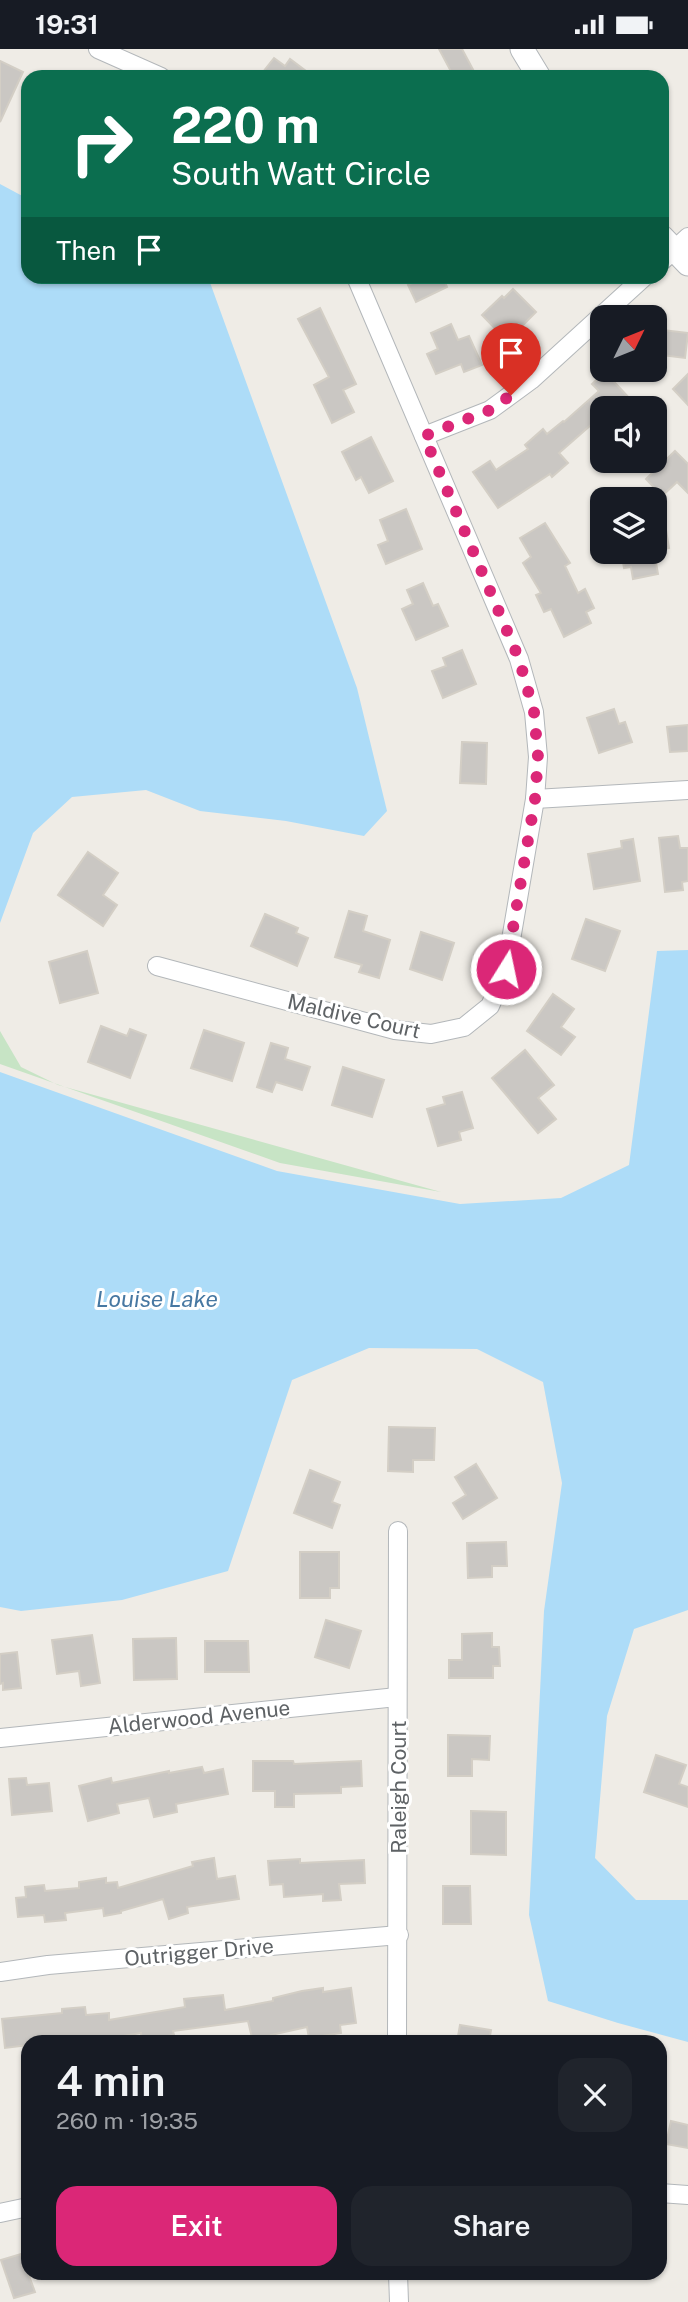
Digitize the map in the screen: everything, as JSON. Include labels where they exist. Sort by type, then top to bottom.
[{"type":"street","points":[[98,49],[145,70]]},
{"type":"street","points":[[522,49],[535,70]]},
{"type":"street","name":"Maldive Court","points":[[157,966],[395,1030],[431,1034],[464,1027],[490,1006],[506,969],[535,799],[538,757],[534,712],[519,659],[359,284]]},
{"type":"street","points":[[424,436],[490,410],[531,380],[636,284]]},
{"type":"street","points":[[535,799],[688,790]]},
{"type":"street","name":"Raleigh Court","points":[[397,2035],[398,1531]]},
{"type":"street","name":"Alderwood Avenue","points":[[0,1738],[397,1697]]},
{"type":"street","name":"Outrigger Drive","points":[[0,1972],[48,1965],[398,1935]]},
{"type":"street","points":[[667,2194],[688,2195]]},
{"type":"street","points":[[0,2213],[21,2208]]},
{"type":"street","points":[[398,2280],[399,2302]]},
{"type":"green space","points":[[0,1031],[21,1067],[54,1083],[0,1064]]},
{"type":"green space","points":[[65,1087],[441,1192],[280,1163]]},
{"type":"water","points":[[0,184],[21,195],[21,284],[211,284],[357,688],[387,811],[364,836],[286,821],[200,811],[146,790],[72,797],[33,833],[0,923]]},
{"type":"water","name":"Louise Lake","points":[[688,950],[688,1610],[634,1629],[607,1716],[595,1858],[636,1900],[688,1900],[688,2042],[548,2001],[529,1915],[544,1611],[562,1483],[543,1382],[477,1349],[369,1348],[292,1380],[228,1571],[122,1600],[21,1611],[0,1607],[0,1072],[277,1171],[460,1204],[561,1198],[629,1165],[657,951]]},
{"type":"building","points":[[439,49],[462,49],[473,70],[450,70]]},
{"type":"building","points":[[274,58],[285,66],[290,59],[305,70],[265,70]]},
{"type":"building","points":[[0,61],[21,71],[21,76],[0,122]]},
{"type":"building","points":[[446,284],[447,287],[416,302],[408,285]]},
{"type":"building","points":[[513,289],[536,312],[507,341],[482,315]]},
{"type":"building","points":[[320,308],[356,384],[343,390],[354,412],[332,423],[314,385],[329,377],[298,319]]},
{"type":"building","points":[[451,324],[458,340],[469,336],[482,365],[464,372],[461,364],[436,374],[427,354],[438,349],[431,333]]},
{"type":"building","points":[[667,331],[688,333],[685,358],[667,356]]},
{"type":"building","points":[[688,374],[688,405],[673,389]]},
{"type":"building","points":[[614,382],[627,396],[593,396],[599,391],[592,384]]},
{"type":"building","points":[[590,399],[590,426],[559,453],[568,463],[552,477],[550,474],[498,508],[473,472],[490,461],[496,470],[528,449],[525,445],[543,429],[547,434]]},
{"type":"building","points":[[371,437],[393,481],[369,493],[361,477],[356,480],[342,452]]},
{"type":"building","points":[[675,451],[688,464],[688,493],[677,482],[667,491],[667,487],[654,487],[646,479],[652,473],[667,473],[667,459]]},
{"type":"building","points":[[406,509],[422,549],[386,564],[378,545],[388,541],[380,520]]},
{"type":"building","points":[[545,523],[570,563],[565,566],[578,593],[585,589],[594,608],[586,612],[591,623],[564,637],[551,609],[544,612],[536,595],[541,593],[523,563],[531,557],[520,538]]},
{"type":"building","points":[[623,564],[656,564],[658,574],[633,579],[631,567],[624,568]]},
{"type":"building","points":[[423,583],[433,606],[438,604],[448,626],[416,640],[402,609],[413,604],[407,590]]},
{"type":"building","points":[[462,650],[476,684],[443,698],[432,671],[446,666],[443,658]]},
{"type":"building","points":[[614,709],[619,724],[625,722],[632,742],[599,753],[587,718]]},
{"type":"building","points":[[688,725],[688,751],[670,752],[667,727]]},
{"type":"building","points":[[462,742],[487,743],[486,784],[460,783]]},
{"type":"building","points":[[678,836],[680,848],[688,848],[688,881],[682,882],[683,890],[665,892],[659,838]]},
{"type":"building","points":[[633,839],[640,881],[594,889],[588,854],[622,848],[621,841]]},
{"type":"building","points":[[88,852],[118,873],[103,895],[117,905],[103,926],[58,895]]},
{"type":"building","points":[[349,911],[367,916],[363,931],[390,940],[379,978],[359,972],[362,965],[335,957]]},
{"type":"building","points":[[265,914],[298,928],[296,933],[308,938],[297,966],[251,946]]},
{"type":"building","points":[[586,919],[620,931],[605,971],[572,959]]},
{"type":"building","points":[[421,932],[454,943],[442,980],[410,969]]},
{"type":"building","points":[[87,951],[98,993],[60,1003],[49,962]]},
{"type":"building","points":[[553,994],[574,1009],[561,1027],[575,1037],[561,1055],[527,1031]]},
{"type":"building","points":[[101,1026],[127,1036],[130,1029],[146,1035],[130,1078],[88,1062]]},
{"type":"building","points":[[204,1030],[244,1043],[232,1081],[191,1068]]},
{"type":"building","points":[[271,1043],[288,1048],[285,1059],[310,1067],[302,1090],[276,1082],[272,1092],[257,1087]]},
{"type":"building","points":[[525,1050],[554,1085],[538,1098],[556,1119],[538,1133],[492,1078]]},
{"type":"building","points":[[343,1067],[384,1080],[372,1117],[332,1105]]},
{"type":"building","points":[[462,1092],[473,1128],[459,1132],[461,1140],[438,1146],[427,1109],[445,1104],[443,1097]]},
{"type":"building","points":[[389,1427],[435,1428],[434,1460],[413,1460],[413,1472],[388,1471]]},
{"type":"building","points":[[476,1464],[497,1498],[463,1519],[453,1503],[466,1495],[455,1477]]},
{"type":"building","points":[[310,1470],[340,1482],[332,1502],[340,1505],[332,1528],[294,1513]]},
{"type":"building","points":[[506,1542],[507,1566],[492,1566],[492,1577],[468,1578],[467,1543]]},
{"type":"building","points":[[300,1552],[339,1552],[339,1588],[330,1588],[330,1598],[300,1598]]},
{"type":"building","points":[[326,1620],[361,1631],[349,1668],[315,1657]]},
{"type":"building","points":[[492,1633],[492,1647],[499,1647],[500,1666],[493,1666],[493,1678],[449,1678],[449,1660],[462,1660],[462,1634]]},
{"type":"building","points":[[92,1635],[100,1683],[81,1686],[79,1671],[57,1674],[52,1640]]},
{"type":"building","points":[[176,1638],[177,1679],[134,1680],[133,1639]]},
{"type":"building","points":[[205,1641],[248,1641],[249,1672],[205,1672]]},
{"type":"building","points":[[17,1652],[21,1688],[3,1690],[3,1683],[0,1684],[0,1654]]},
{"type":"building","points":[[448,1735],[490,1736],[489,1760],[472,1759],[472,1776],[448,1776]]},
{"type":"building","points":[[656,1755],[686,1765],[679,1784],[688,1787],[688,1807],[644,1792]]},
{"type":"building","points":[[253,1761],[293,1761],[294,1764],[361,1761],[362,1786],[341,1787],[341,1793],[294,1794],[294,1807],[275,1807],[275,1791],[253,1791]]},
{"type":"building","points":[[202,1767],[204,1773],[223,1769],[228,1794],[176,1804],[177,1812],[154,1817],[149,1798],[117,1804],[119,1813],[88,1821],[79,1786],[111,1778],[112,1783]]},
{"type":"building","points":[[26,1778],[27,1785],[49,1783],[52,1811],[12,1815],[9,1779]]},
{"type":"building","points":[[471,1811],[506,1812],[506,1855],[471,1854]]},
{"type":"building","points":[[214,1858],[217,1879],[235,1876],[239,1899],[187,1907],[188,1913],[169,1919],[163,1899],[104,1916],[103,1908],[65,1913],[66,1920],[45,1922],[44,1915],[18,1917],[16,1898],[26,1897],[25,1887],[44,1885],[45,1891],[79,1888],[79,1882],[106,1878],[106,1883],[117,1882],[118,1888],[193,1866],[192,1862]]},
{"type":"building","points":[[300,1859],[300,1863],[364,1860],[365,1883],[339,1884],[341,1900],[323,1901],[323,1894],[284,1897],[283,1884],[270,1885],[268,1861]]},
{"type":"building","points":[[443,1886],[470,1886],[471,1924],[443,1924]]},
{"type":"building","points":[[323,1988],[323,1992],[351,1988],[356,2023],[340,2025],[341,2033],[328,2035],[308,2035],[307,2027],[271,2035],[251,2035],[248,2021],[173,2031],[174,2035],[21,2035],[21,2046],[5,2048],[2,2019],[62,2013],[62,2009],[85,2007],[86,2015],[109,2013],[109,2020],[185,2007],[184,1999],[223,1995],[225,2010],[273,2001],[273,1998]]},
{"type":"building","points":[[460,2025],[491,2030],[490,2035],[458,2035]]},
{"type":"building","points":[[671,2121],[688,2125],[688,2148],[667,2144]]},
{"type":"building","points":[[21,2254],[21,2280],[31,2280],[35,2292],[14,2298],[1,2260]]},
{"type":"route","points":[[506,969],[535,799],[538,757],[534,712],[519,659],[424,436],[490,410],[511,395]]}]
